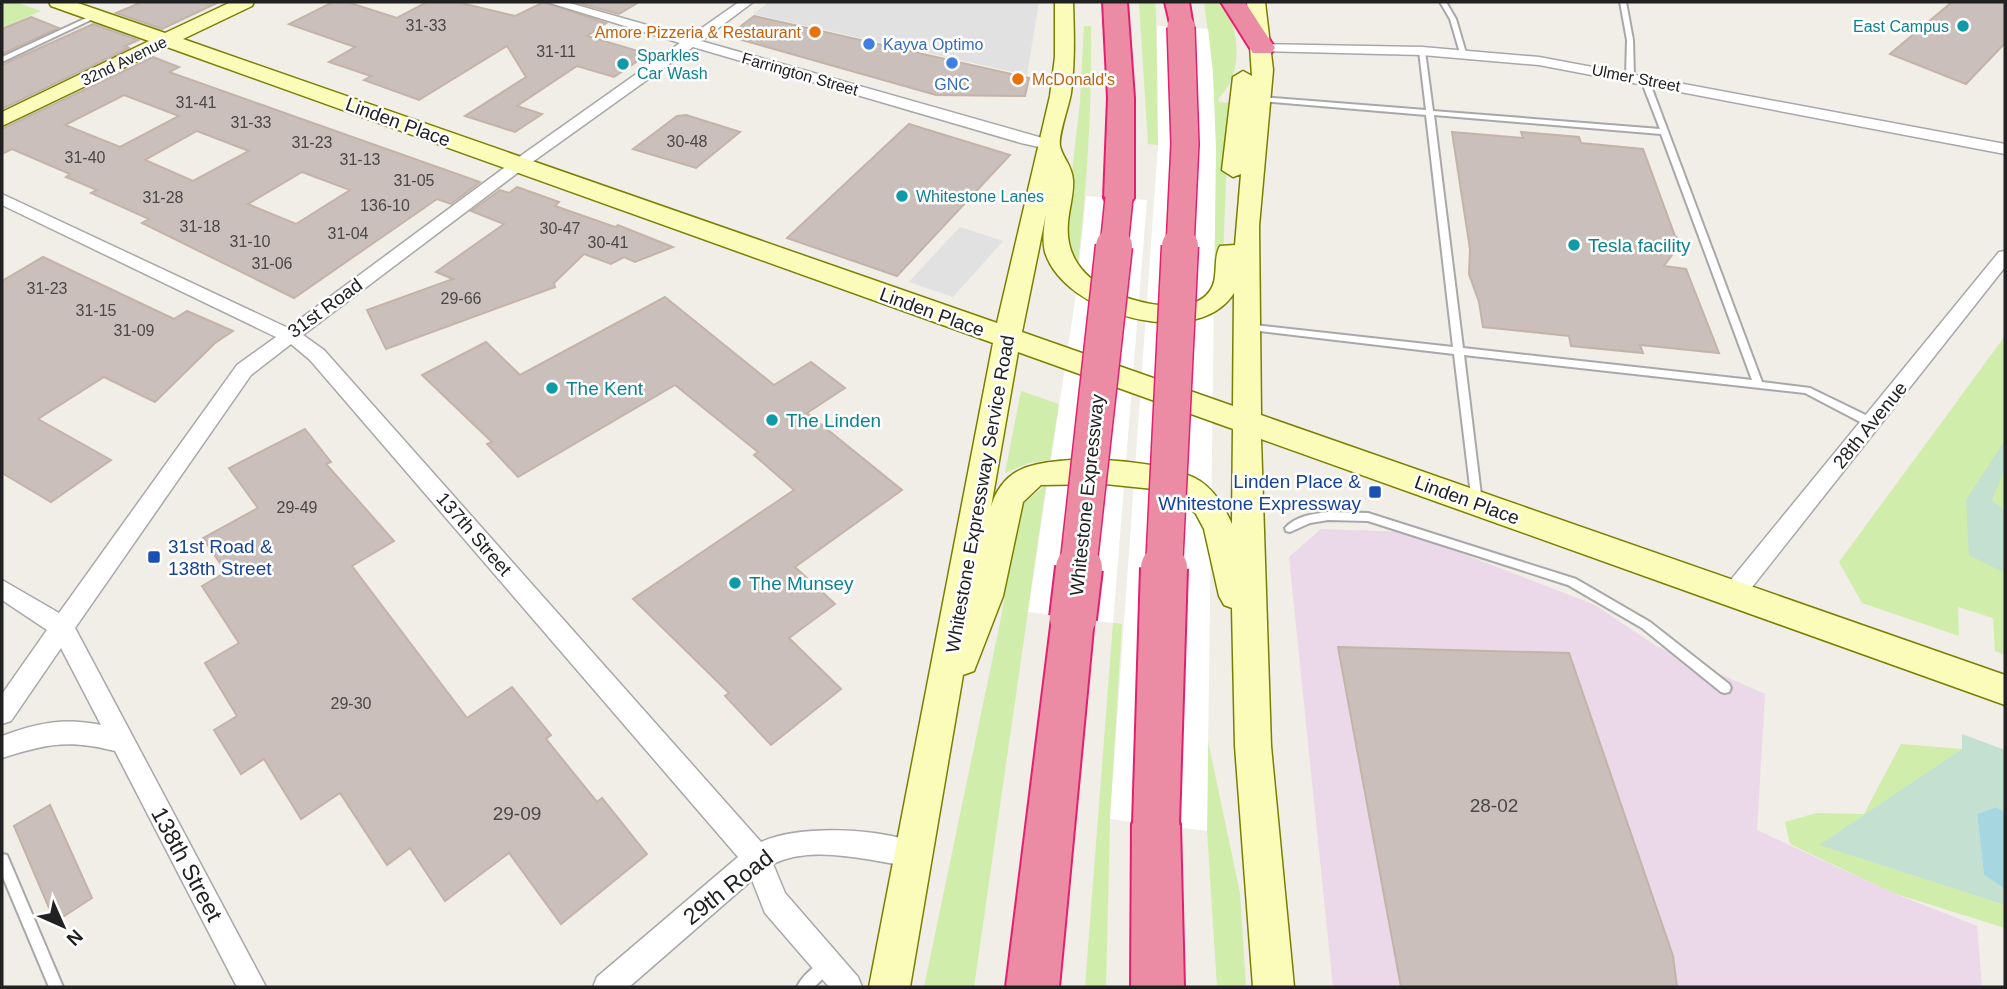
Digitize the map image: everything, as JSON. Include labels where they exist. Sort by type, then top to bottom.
[{"type":"highway","name":"Whitestone Expressway","points":[[1032,987],[1119,198],[1121,107],[1115,2]]},
{"type":"highway","points":[[1233,2],[1262,48]]},
{"type":"highway","points":[[1158,987],[1156,824],[1160,643],[1185,144],[1179,15]]},
{"type":"main road","name":"Linden Place","points":[[58,2],[2005,691]]},
{"type":"main road","name":"32nd Avenue","points":[[2,120],[245,2]]},
{"type":"main road","name":"Whitestone Expressway Service Road","points":[[888,987],[1007,339],[1063,71],[1064,2]]},
{"type":"main road","points":[[1256,2],[1262,48],[1260,99],[1247,226],[1249,650],[1257,802],[1273,987]]},
{"type":"main road","points":[[1048,144],[1063,170],[1056,246],[1060,259],[1070,272],[1106,299],[1135,311],[1178,316],[1206,308],[1221,297],[1227,286],[1236,125],[1245,68],[1262,48]]},
{"type":"main road","points":[[940,715],[987,596],[1008,499],[1024,481],[1046,472],[1166,481],[1194,491],[1207,505],[1216,523],[1249,650]]},
{"type":"street","name":"Farrington Street","points":[[552,2],[1026,140],[1048,144]]},
{"type":"street","name":"31st Road","points":[[2,713],[244,370],[287,335],[519,165],[747,2]]},
{"type":"street","name":"Ulmer Street","points":[[1262,48],[1422,51],[1539,61],[2005,149]]},
{"type":"street","name":"137th Street","points":[[2,199],[287,335],[317,355],[757,858],[775,903],[848,987]]},
{"type":"street","name":"28th Avenue","points":[[1733,594],[2005,256]]},
{"type":"street","points":[[2,590],[62,627]]},
{"type":"street","name":"138th Street","points":[[62,627],[252,987]]},
{"type":"street","points":[[2,747],[43,731],[79,730],[122,742]]},
{"type":"street","name":"29th Road","points":[[607,987],[757,858],[782,846],[810,843],[913,854]]},
{"type":"lane","points":[[1443,2],[1453,19],[1463,53]]},
{"type":"lane","points":[[1623,2],[1637,79],[1664,132],[1758,384]]},
{"type":"lane","points":[[2,60],[97,15]]},
{"type":"lane","points":[[1422,51],[1477,503]]},
{"type":"lane","points":[[1260,99],[1664,132]]},
{"type":"lane","points":[[1246,327],[1807,390],[1872,423]]},
{"type":"lane","points":[[1290,528],[1308,519],[1328,516],[1368,517],[1572,582],[1646,625],[1725,688]]},
{"type":"lane","points":[[2,860],[56,987]]},
{"type":"lane","points":[[804,987],[828,964]]},
{"type":"shaded area","points":[[769,2],[1039,2],[1027,75],[753,14]]},
{"type":"shaded area","points":[[960,227],[1003,241],[953,297],[909,282]]},
{"type":"shaded area","points":[[1321,529],[1406,532],[1595,605],[1656,646],[1765,694],[1757,830],[1893,893],[1977,926],[1982,987],[1333,987],[1289,557]]},
{"type":"green space","points":[[2,2],[16,2],[41,11],[2,28]]},
{"type":"green space","points":[[1139,2],[1155,2],[1158,145],[1148,144]]},
{"type":"green space","points":[[1204,2],[1223,2],[1233,26],[1237,52],[1232,77],[1218,99],[1219,102],[1229,103],[1222,283],[1213,296],[1214,112]]},
{"type":"green space","points":[[1084,26],[1091,26],[1091,88],[1077,271],[1065,233],[1080,102]]},
{"type":"green space","points":[[2005,336],[2005,655],[1995,651],[1993,618],[1958,607],[1959,636],[1862,603],[1839,562]]},
{"type":"green space","points":[[1021,391],[1059,404],[1050,460],[1029,463],[1005,473]]},
{"type":"green space","points":[[2005,440],[2005,468],[1992,500],[2005,511],[2005,573],[1969,555],[1966,500]]},
{"type":"green space","points":[[1046,485],[974,987],[924,987],[1001,618],[1016,523],[1024,503]]},
{"type":"green space","points":[[1113,623],[1122,624],[1110,819],[1106,987],[1085,987]]},
{"type":"green space","points":[[1962,734],[2005,750],[2005,812],[1996,807],[1977,814],[1984,875],[2005,889],[2005,905],[1819,845],[1962,749]]},
{"type":"green space","points":[[1208,741],[1240,893],[1246,987],[1217,987],[1207,831]]},
{"type":"green space","points":[[1901,744],[1962,749],[1820,845],[2005,905],[2005,928],[1893,893],[1790,844],[1785,822],[1816,813],[1864,814]]},
{"type":"water","points":[[1996,807],[2005,812],[2005,889],[1984,875],[1977,814]]},
{"type":"pier","points":[[1157,26],[1208,29],[1213,73],[1216,149],[1207,831],[1110,819],[1158,145]]},
{"type":"pier","points":[[1086,196],[1147,200],[1113,623],[1028,612],[1076,294]]},
{"type":"building","points":[[142,2],[219,2],[162,29],[116,13]]},
{"type":"building","points":[[333,2],[347,2],[397,18],[427,2],[457,2],[515,16],[544,2],[606,23],[587,36],[648,54],[614,77],[577,66],[517,106],[542,114],[515,132],[465,116],[526,77],[507,46],[419,100],[364,80],[371,76],[329,62],[355,47],[289,24]]},
{"type":"building","points":[[575,2],[639,2],[619,14]]},
{"type":"building","name":"East Campus","points":[[1952,2],[2005,2],[2005,43],[1966,84],[1890,54]]},
{"type":"building","points":[[754,16],[1029,78],[1025,96],[936,95],[728,36]]},
{"type":"building","points":[[31,17],[59,28],[2,54],[2,29]]},
{"type":"building","points":[[93,24],[138,40],[125,46],[129,48],[2,109],[2,65]]},
{"type":"building","points":[[153,57],[179,67],[169,72],[480,182],[451,204],[437,199],[294,298],[142,223],[149,219],[91,193],[97,190],[66,177],[70,174],[12,149],[2,154],[2,129]],"holes":[[[124,95],[179,116],[120,147],[65,125]],[[197,131],[249,151],[193,181],[145,160]],[[302,172],[350,190],[296,224],[248,204]]]},
{"type":"building","points":[[686,115],[740,132],[696,168],[633,149],[677,116]]},
{"type":"building","name":"Whitestone Lanes","points":[[909,124],[1010,155],[897,276],[787,238]]},
{"type":"building","name":"Tesla facility","points":[[1452,132],[1523,138],[1521,132],[1579,137],[1581,143],[1643,149],[1675,236],[1682,241],[1664,266],[1686,269],[1719,353],[1640,345],[1643,353],[1571,346],[1569,336],[1483,327],[1479,302],[1469,274],[1470,249]]},
{"type":"building","points":[[517,187],[559,202],[555,206],[615,227],[618,225],[673,247],[635,262],[624,257],[611,264],[584,254],[554,283],[555,287],[386,349],[367,310],[453,279],[436,272],[504,224],[471,211],[500,190],[509,193]]},
{"type":"building","points":[[43,257],[174,319],[187,311],[233,331],[215,343],[155,402],[104,377],[38,419],[111,460],[51,502],[2,473],[2,281]]},
{"type":"building","points":[[665,297],[774,385],[811,362],[845,388],[807,413],[902,490],[795,567],[835,604],[789,638],[841,689],[771,745],[725,696],[729,693],[633,599],[794,490],[754,455],[758,452],[675,385],[518,477],[487,444],[492,442],[422,375],[486,342],[520,375]]},
{"type":"building","points":[[305,429],[331,462],[326,464],[394,541],[352,566],[467,718],[512,687],[551,735],[546,739],[597,802],[602,798],[647,854],[561,924],[509,853],[445,901],[410,848],[387,865],[340,793],[301,819],[264,759],[241,774],[214,730],[237,716],[205,663],[239,643],[202,586],[226,572],[203,538],[258,508],[229,468]]},
{"type":"building","points":[[1338,647],[1569,653],[1673,956],[1677,987],[1401,987]]},
{"type":"building","points":[[50,805],[92,898],[55,922],[14,826]]},
{"type":"place","name":"East Campus","points":[[1963,26]]},
{"type":"place","name":"Amore Pizzeria & Restaurant","points":[[815,32]]},
{"type":"place","name":"Kayva Optimo","points":[[869,44]]},
{"type":"place","name":"GNC","points":[[952,63]]},
{"type":"place","name":"Sparkles Car Wash","points":[[623,64]]},
{"type":"place","name":"McDonald's","points":[[1018,79]]},
{"type":"place","name":"Whitestone Lanes","points":[[902,196]]},
{"type":"place","name":"Tesla facility","points":[[1574,245]]},
{"type":"place","name":"The Kent","points":[[552,388]]},
{"type":"place","name":"The Linden","points":[[772,420]]},
{"type":"place","name":"Linden Place & Whitestone Expressway","points":[[1375,492]]},
{"type":"place","name":"31st Road & 138th Street","points":[[154,557]]},
{"type":"place","name":"The Munsey","points":[[735,583]]}]
